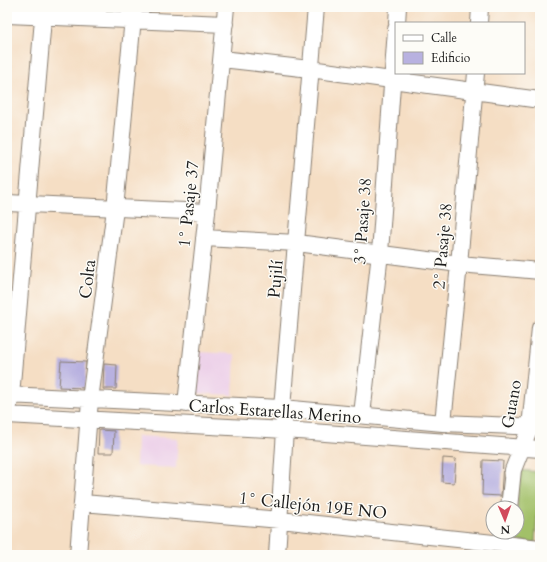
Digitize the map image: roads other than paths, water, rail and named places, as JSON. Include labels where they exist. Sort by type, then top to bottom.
[{"type":"street","name":"1° Pasaje 37","points":[[186,404],[207,212],[226,7]]},
{"type":"street","name":"Pujilí","points":[[277,555],[285,430],[282,408],[316,7]]},
{"type":"street","points":[[397,22],[398,7]]},
{"type":"street","points":[[479,22],[480,7]]},
{"type":"street","points":[[7,15],[44,12],[133,13],[225,24]]},
{"type":"street","points":[[7,415],[28,205],[44,12]]},
{"type":"street","name":"Colta","points":[[78,555],[90,400],[115,209],[133,13]]},
{"type":"street","name":"3° Pasaje 38","points":[[362,415],[380,253],[395,39]]},
{"type":"street","points":[[222,59],[474,90],[540,100]]},
{"type":"street","name":"2° Pasaje 38","points":[[443,423],[460,264],[476,74]]},
{"type":"street","points":[[7,203],[207,212]]},
{"type":"street","points":[[204,238],[297,243],[460,264],[540,271]]},
{"type":"street","name":"Guano","points":[[510,500],[513,470],[521,449],[535,427],[540,328]]},
{"type":"street","name":"Carlos Estarellas Merino","points":[[9,396],[282,408],[443,423],[535,427]]},
{"type":"street","name":"Carlos Estarellas Merino","points":[[7,415],[285,430],[521,449],[540,449]]},
{"type":"street","name":"1° Callejón 19E NO","points":[[83,503],[280,520],[540,548]]}]
